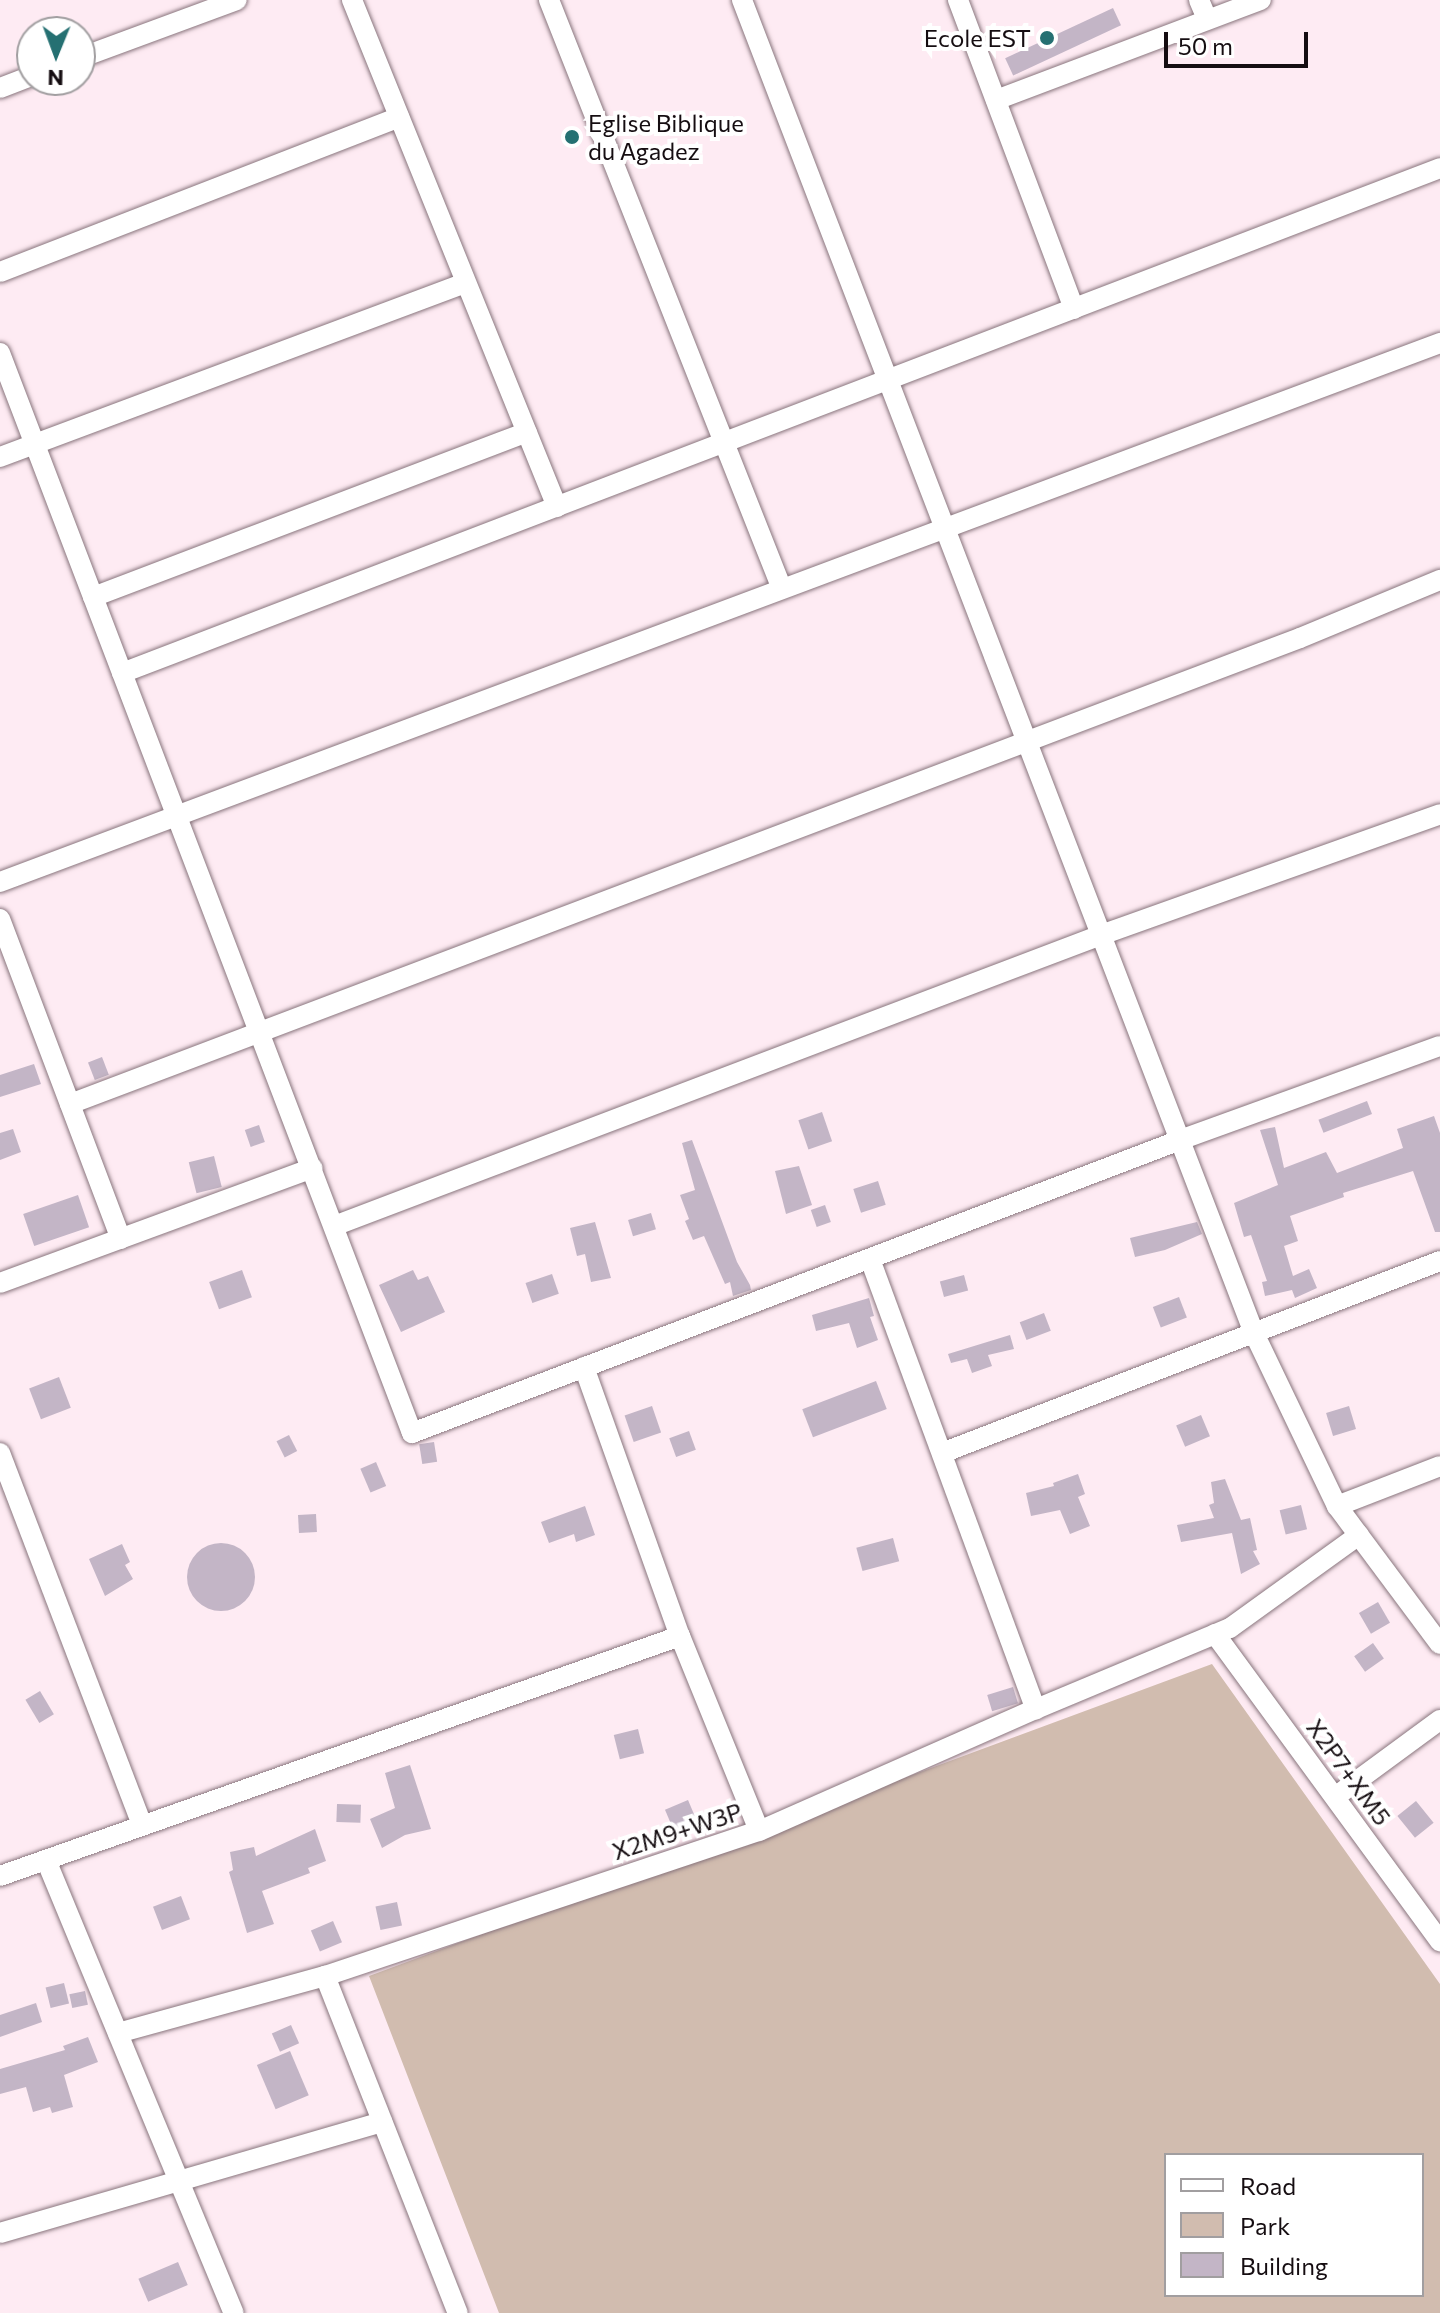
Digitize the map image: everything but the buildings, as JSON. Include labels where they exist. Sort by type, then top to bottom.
[{"type":"street","points":[[96,52],[237,0]]},
{"type":"street","points":[[352,0],[557,507]]},
{"type":"street","points":[[549,0],[782,589]]},
{"type":"street","points":[[742,0],[1254,1333],[1337,1506],[1440,1644]]},
{"type":"street","points":[[958,0],[1074,309]]},
{"type":"street","points":[[996,100],[1203,10],[1261,0]]},
{"type":"street","points":[[0,272],[399,117]]},
{"type":"street","points":[[122,673],[1440,168]]},
{"type":"street","points":[[0,457],[466,283]]},
{"type":"street","points":[[0,882],[1440,343]]},
{"type":"street","points":[[0,353],[412,1433],[1180,1140],[1440,1046]]},
{"type":"street","points":[[93,597],[527,432]]},
{"type":"street","points":[[70,1104],[1027,742],[1440,580]]},
{"type":"street","points":[[334,1226],[1101,935],[1440,814]]},
{"type":"street","points":[[0,919],[121,1239]]},
{"type":"street","points":[[0,1283],[312,1168]]},
{"type":"street","points":[[870,1259],[1036,1709]]},
{"type":"street","points":[[942,1453],[1440,1261]]},
{"type":"street","points":[[584,1367],[680,1636],[759,1831]]},
{"type":"street","points":[[0,1453],[142,1825]]},
{"type":"street","points":[[1337,1506],[1440,1466]]},
{"type":"street","name":"X2M9+W3P","points":[[118,2033],[325,1976],[759,1831],[1036,1709],[1230,1628],[1359,1535]]},
{"type":"street","name":"X2P7+XM5","points":[[1215,1634],[1440,1941]]},
{"type":"street","points":[[0,1876],[680,1636]]},
{"type":"street","points":[[1335,1797],[1440,1720]]},
{"type":"street","points":[[46,1860],[234,2313]]},
{"type":"street","points":[[325,1976],[458,2313]]},
{"type":"street","points":[[0,2233],[382,2122]]},
{"type":"green space","points":[[1212,1664],[1440,1984],[1440,2313],[499,2313],[369,1976]]},
{"type":"place","name":"Ecole EST","points":[[1047,38]]},
{"type":"place","name":"Eglise Biblique du Agadez","points":[[572,137]]}]
